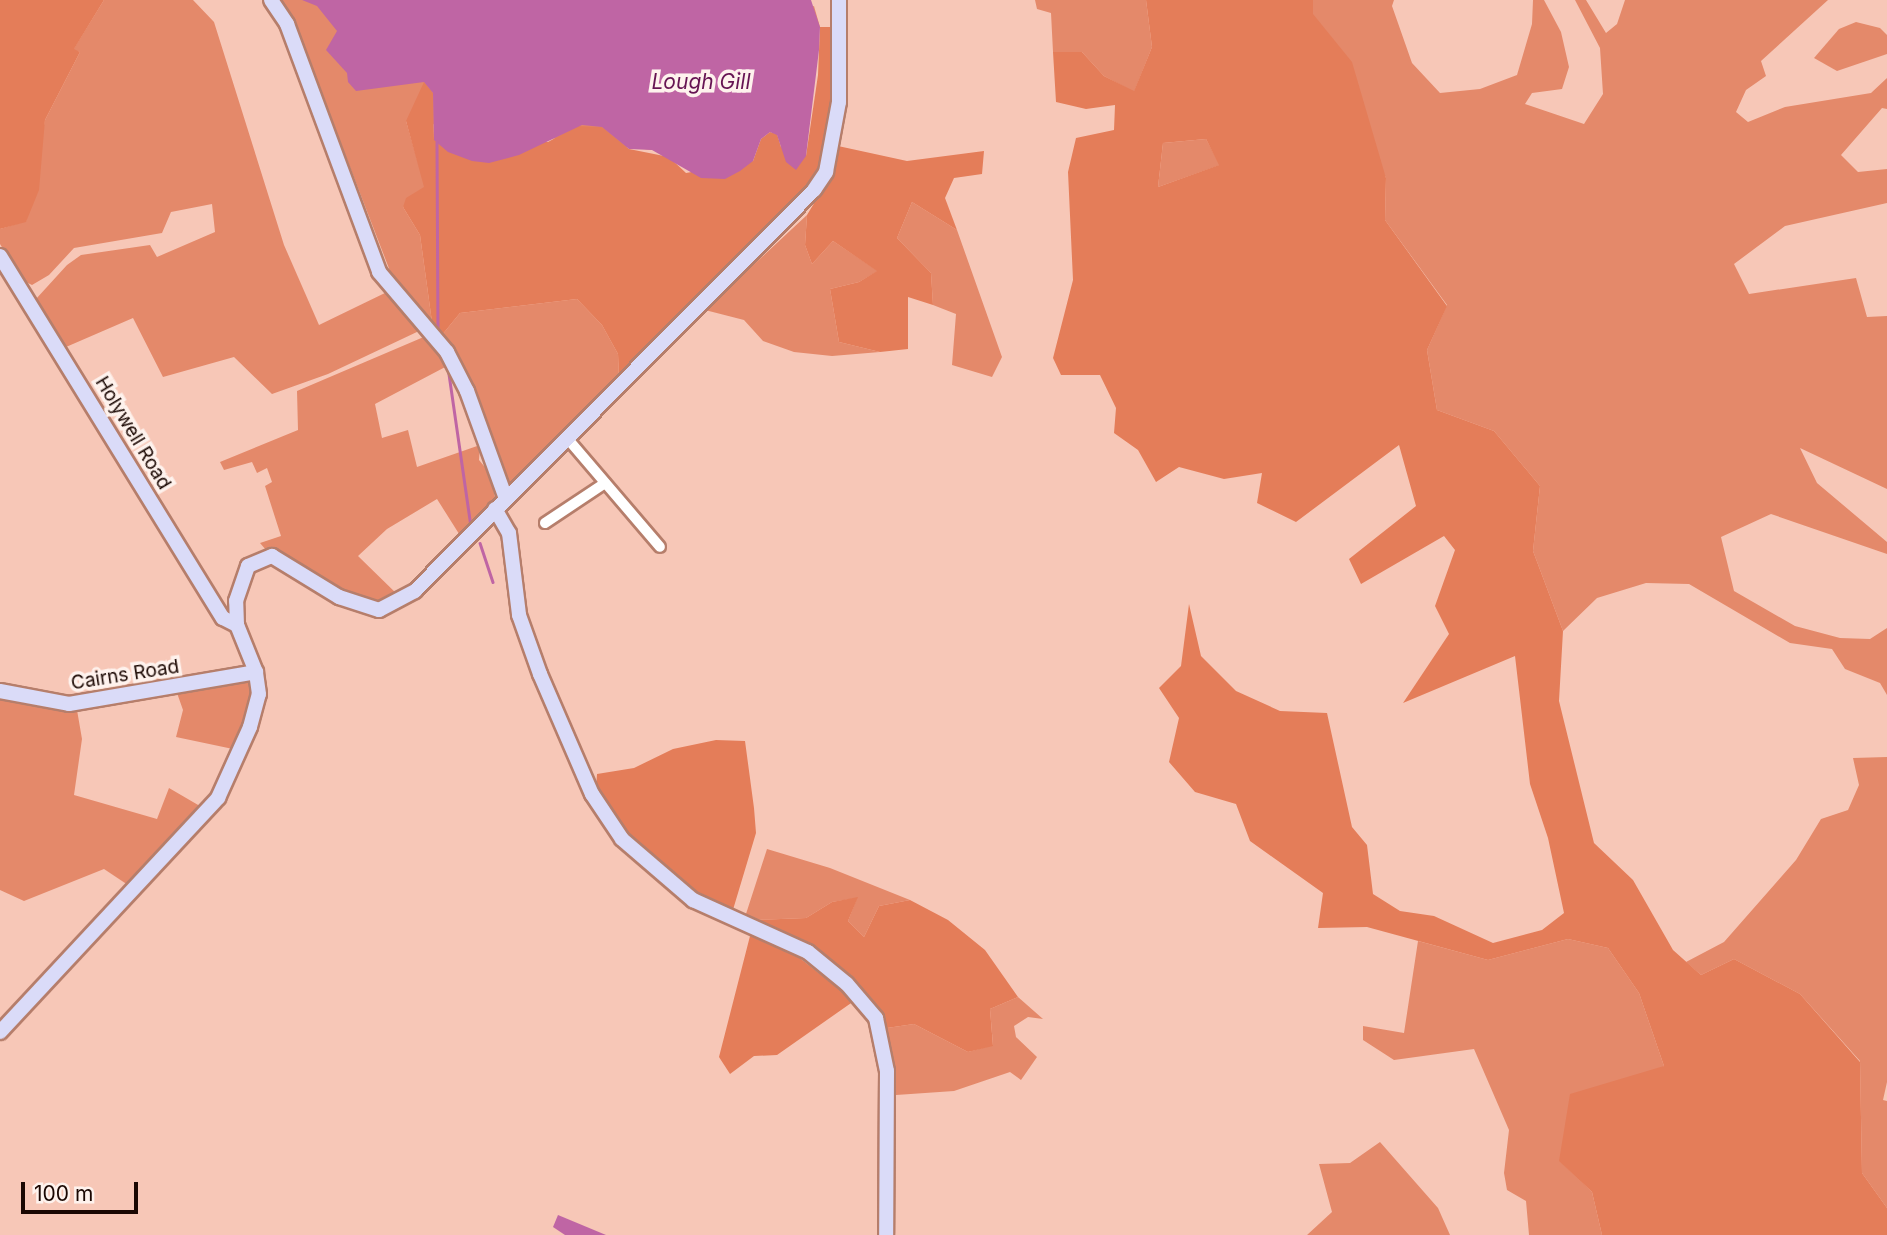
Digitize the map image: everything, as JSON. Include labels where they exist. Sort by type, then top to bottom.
[{"type":"street","points":[[271,0],[287,24],[379,272],[447,352],[467,391],[509,533],[519,615],[540,674],[592,793],[617,833],[693,900],[808,952],[847,984],[876,1018],[887,1071],[886,1235]]},
{"type":"street","points":[[0,1032],[206,815],[250,727],[259,694],[256,672],[237,625],[239,584],[258,559],[272,556],[285,561],[339,597],[379,610],[415,591],[798,209],[826,172],[839,102],[839,0]]},
{"type":"street","name":"Holywell Road","points":[[0,256],[222,618],[237,625]]},
{"type":"street","points":[[567,438],[660,547]]},
{"type":"street","points":[[545,523],[605,483]]},
{"type":"street","name":"Cairns Road","points":[[0,691],[69,704],[256,672]]},
{"type":"shaded area","points":[[0,0],[104,0],[74,49],[80,52],[45,120],[39,190],[26,222],[0,229]]},
{"type":"shaded area","points":[[104,0],[193,0],[214,22],[284,245],[319,325],[387,292],[419,331],[328,374],[272,394],[234,357],[163,377],[133,318],[66,347],[36,299],[67,265],[81,255],[150,245],[157,257],[215,232],[212,204],[171,212],[162,233],[74,248],[49,275],[32,285],[22,280],[0,244],[0,229],[26,221],[45,120],[80,52],[73,50]]},
{"type":"shaded area","name":"Lough Gill","points":[[280,0],[440,0],[765,22],[814,6],[820,27],[652,150],[406,121],[425,187],[403,207],[420,235],[432,322],[395,284],[308,58]]},
{"type":"shaded area","points":[[1035,0],[1146,0],[1152,47],[1134,92],[1104,76],[1082,52],[1053,52],[1051,13],[1037,9]]},
{"type":"shaded area","points":[[1146,0],[1313,0],[1313,14],[1352,62],[1386,178],[1385,220],[1447,306],[1427,350],[1437,410],[1494,431],[1540,486],[1533,551],[1563,631],[1559,701],[1594,843],[1633,880],[1673,950],[1701,975],[1734,959],[1800,994],[1860,1062],[1862,1173],[1887,1208],[1887,1235],[1602,1235],[1592,1192],[1559,1161],[1570,1094],[1664,1066],[1639,993],[1608,948],[1568,939],[1488,960],[1367,927],[1318,928],[1323,893],[1250,841],[1236,804],[1195,792],[1169,762],[1179,718],[1159,688],[1181,666],[1189,604],[1201,656],[1236,691],[1280,711],[1327,713],[1352,827],[1367,845],[1373,894],[1400,911],[1434,916],[1493,943],[1542,930],[1564,913],[1548,838],[1530,784],[1515,656],[1403,703],[1449,634],[1435,606],[1455,550],[1444,536],[1361,584],[1349,559],[1416,506],[1399,445],[1296,522],[1257,503],[1262,473],[1224,479],[1179,467],[1156,482],[1138,450],[1114,433],[1116,408],[1100,375],[1061,375],[1053,358],[1073,280],[1068,172],[1076,138],[1114,130],[1115,105],[1086,109],[1056,102],[1053,52],[1082,52],[1104,76],[1134,91],[1152,47]],"holes":[[[1206,139],[1219,165],[1158,187],[1163,143]]]},
{"type":"shaded area","points":[[1313,0],[1394,0],[1392,6],[1412,63],[1440,93],[1480,89],[1517,75],[1532,24],[1533,0],[1544,0],[1561,32],[1569,67],[1562,89],[1532,93],[1525,104],[1584,124],[1603,94],[1600,48],[1575,0],[1586,0],[1606,33],[1617,24],[1625,0],[1828,0],[1761,61],[1766,76],[1746,90],[1736,112],[1748,122],[1785,107],[1871,93],[1887,78],[1887,109],[1882,108],[1841,155],[1858,172],[1887,169],[1887,203],[1785,226],[1734,264],[1749,294],[1856,278],[1867,317],[1887,316],[1887,489],[1800,448],[1817,483],[1887,542],[1887,554],[1771,514],[1721,537],[1734,591],[1795,626],[1840,638],[1870,639],[1887,628],[1887,695],[1880,683],[1845,669],[1832,649],[1790,643],[1689,584],[1646,583],[1597,598],[1563,631],[1533,551],[1540,486],[1494,431],[1437,410],[1427,350],[1447,305],[1385,220],[1386,178],[1312,13]]},
{"type":"shaded area","points":[[1856,22],[1880,28],[1887,35],[1887,54],[1837,71],[1814,58],[1839,29]]},
{"type":"shaded area","points":[[820,27],[833,27],[834,99],[821,168],[794,204],[619,378],[618,354],[602,325],[577,299],[460,313],[442,335],[432,322],[420,235],[403,207],[406,198],[424,187],[406,121],[424,82],[433,93],[434,140],[548,142],[577,126],[602,127],[629,149],[669,157],[686,173],[753,161],[761,139],[770,132],[777,134],[781,147],[806,156],[818,75]]},
{"type":"shaded area","points":[[1206,139],[1220,165],[1158,187],[1163,143]]},
{"type":"shaded area","points":[[838,146],[907,161],[984,151],[982,174],[954,178],[945,198],[957,230],[912,202],[897,238],[931,273],[933,305],[908,297],[908,349],[880,352],[839,342],[830,289],[859,282],[877,271],[833,241],[812,264],[805,245],[807,215],[831,175]]},
{"type":"shaded area","points":[[912,202],[957,230],[1002,357],[992,377],[952,365],[956,314],[933,305],[931,273],[897,238]]},
{"type":"shaded area","points":[[807,215],[805,245],[812,264],[833,241],[878,271],[859,282],[830,289],[839,342],[880,352],[832,356],[794,352],[763,341],[744,320],[705,310]]},
{"type":"shaded area","points":[[577,299],[602,325],[618,354],[619,378],[508,487],[460,362],[442,335],[460,313]]},
{"type":"shaded area","points":[[426,336],[449,365],[375,404],[382,438],[408,430],[417,467],[480,445],[479,460],[489,472],[496,501],[461,537],[437,499],[387,529],[358,556],[400,597],[375,602],[347,594],[283,552],[266,550],[260,543],[281,536],[265,486],[272,482],[267,468],[257,473],[252,462],[224,470],[220,462],[298,430],[297,391]]},
{"type":"shaded area","points":[[246,680],[251,683],[252,696],[233,749],[176,737],[183,710],[177,693]]},
{"type":"shaded area","points":[[0,696],[77,710],[82,739],[74,795],[157,819],[169,788],[205,809],[131,887],[104,869],[24,901],[0,890]]},
{"type":"shaded area","points":[[716,740],[745,741],[754,808],[756,833],[732,913],[704,898],[626,836],[596,789],[597,774],[634,768],[673,749]]},
{"type":"shaded area","points":[[1887,757],[1887,1082],[1883,1100],[1887,1101],[1887,1208],[1862,1173],[1860,1061],[1800,994],[1734,959],[1701,975],[1686,962],[1724,942],[1796,860],[1821,819],[1848,810],[1859,785],[1853,758]]},
{"type":"shaded area","points":[[767,849],[830,868],[910,900],[879,906],[864,937],[848,921],[857,898],[832,902],[806,918],[752,920],[745,917]]},
{"type":"shaded area","points":[[858,897],[848,921],[864,937],[879,906],[910,900],[948,920],[985,950],[1018,997],[990,1009],[993,1046],[968,1052],[914,1024],[887,1028],[883,1017],[851,980],[813,948],[792,935],[752,920],[806,918],[832,902]]},
{"type":"shaded area","points":[[750,936],[782,944],[854,1001],[777,1055],[754,1056],[730,1074],[719,1057]]},
{"type":"shaded area","points":[[1568,939],[1608,948],[1639,993],[1664,1066],[1560,1161],[1592,1192],[1602,1235],[1529,1235],[1526,1201],[1507,1190],[1504,1173],[1509,1130],[1474,1049],[1394,1060],[1363,1040],[1363,1026],[1404,1033],[1418,941],[1488,960]]},
{"type":"shaded area","points":[[1018,997],[1043,1019],[1028,1017],[1014,1026],[1016,1037],[1037,1057],[1021,1080],[1010,1072],[954,1091],[896,1095],[887,1028],[914,1024],[968,1052],[993,1045],[990,1009]]},
{"type":"shaded area","points":[[1380,1142],[1438,1208],[1450,1235],[1307,1235],[1332,1212],[1319,1164],[1350,1163]]},
{"type":"water","name":"Lough Gill","points":[[302,0],[811,0],[820,27],[806,156],[796,170],[786,162],[777,135],[770,132],[761,139],[753,161],[740,171],[725,179],[701,178],[652,150],[629,149],[602,127],[582,125],[519,155],[489,163],[472,161],[448,152],[434,140],[433,93],[424,82],[356,91],[348,82],[347,73],[326,50],[337,31],[317,6]]},
{"type":"water","points":[[558,1215],[606,1235],[565,1235],[553,1227]]},
{"type":"waterway","points":[[437,142],[438,331]]},
{"type":"waterway","points":[[448,367],[471,526]]},
{"type":"waterway","points":[[480,543],[493,582]]}]
